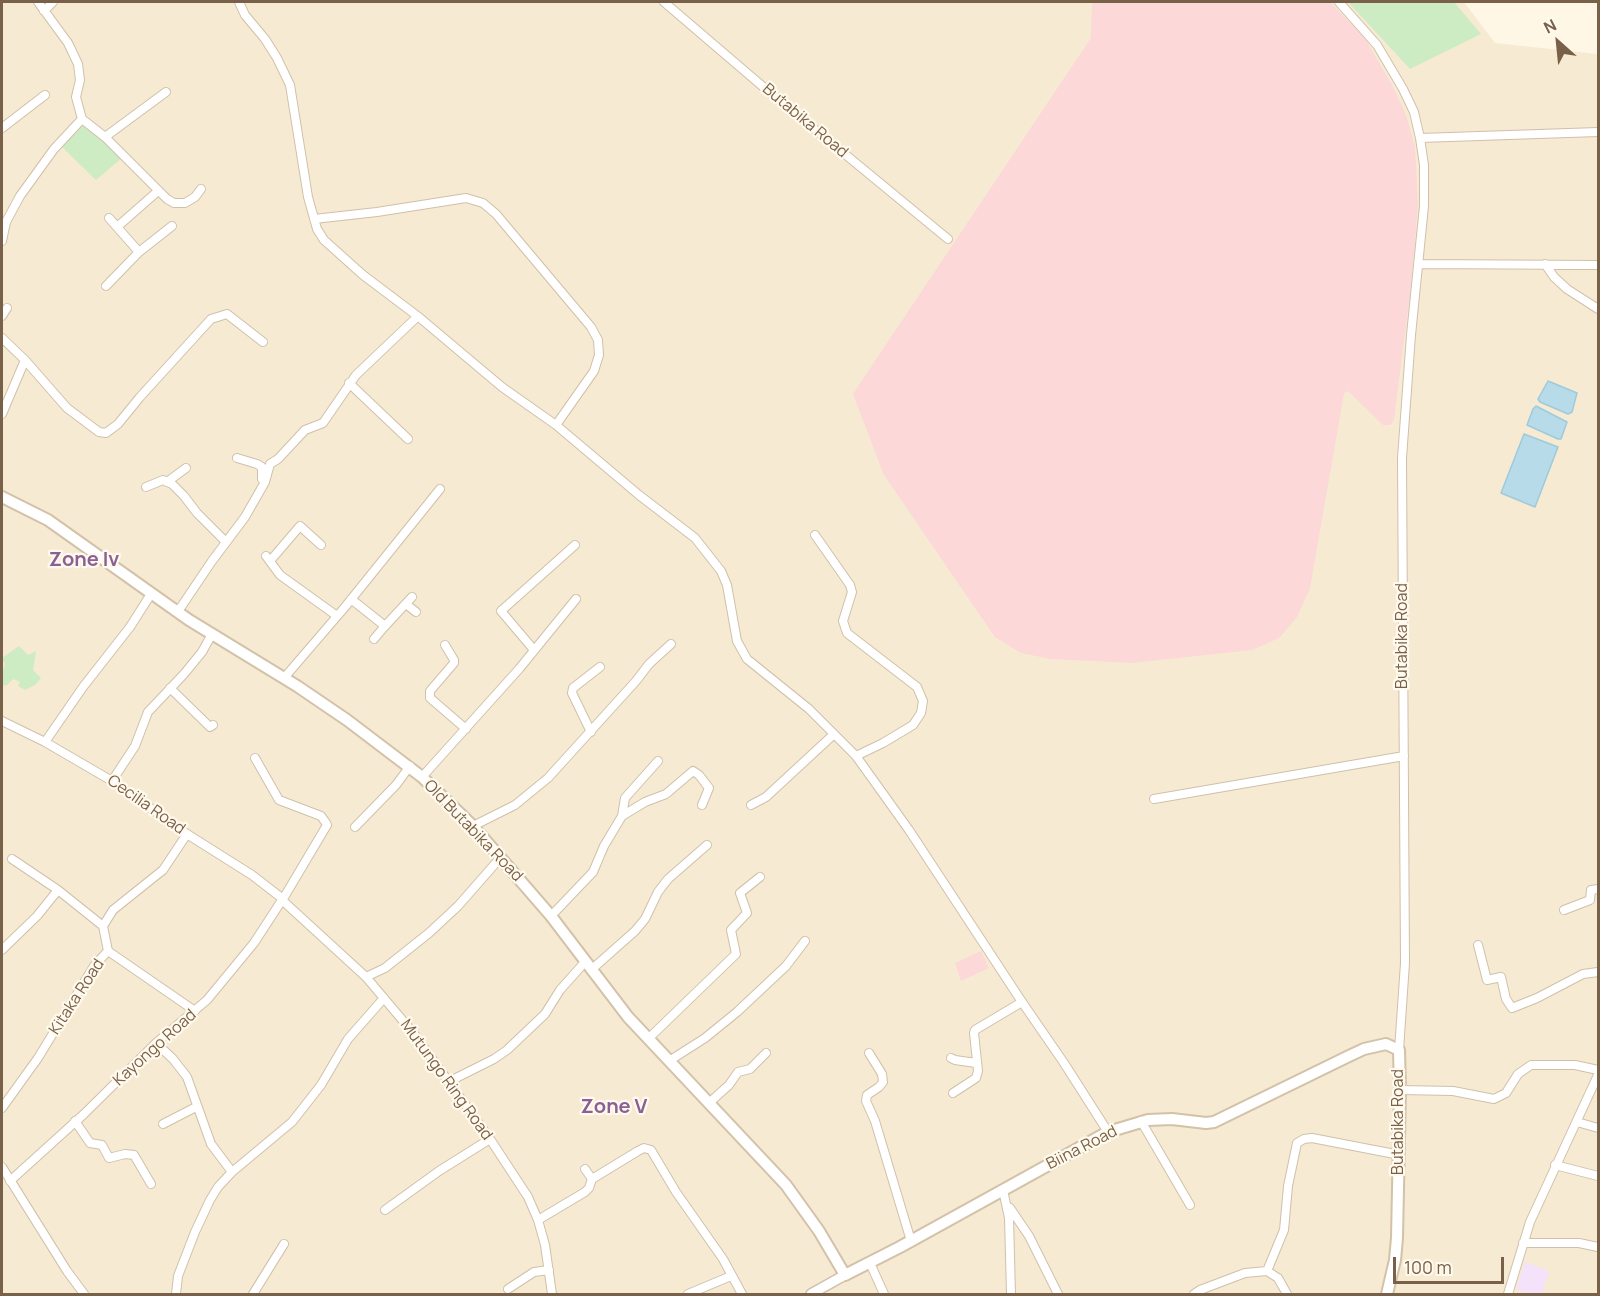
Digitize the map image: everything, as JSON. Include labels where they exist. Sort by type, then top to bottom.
[{"type":"main road","name":"Old Butabika Road","points":[[2,497],[48,519],[150,594],[347,720],[422,777],[473,826],[551,915],[619,1007],[796,1197],[844,1275]]},
{"type":"main road","name":"Biina Road","points":[[844,1275],[911,1241],[1108,1132],[1141,1121],[1172,1119],[1214,1122],[1364,1049],[1386,1044],[1399,1050]]},
{"type":"main road","name":"Butabika Road","points":[[1387,1294],[1395,1260],[1397,1238],[1400,1155],[1399,1050]]},
{"type":"street","points":[[38,2],[68,44],[78,63],[80,80],[76,97],[82,120],[105,137],[167,199],[180,204],[190,201],[201,189]]},
{"type":"street","points":[[44,11],[53,2]]},
{"type":"street","points":[[239,2],[245,15],[277,58],[290,85],[302,165],[317,229],[334,250],[502,387],[556,424],[639,495],[694,538],[716,565],[727,585],[737,641],[747,659],[809,709],[856,756],[909,830],[1022,1002],[1065,1062],[1108,1132]]},
{"type":"street","name":"Butabika Road","points":[[664,2],[948,239]]},
{"type":"street","name":"Butabika Road","points":[[1339,2],[1377,45],[1391,66],[1414,112],[1424,165],[1424,206],[1410,335],[1402,458],[1405,963],[1399,1050]]},
{"type":"street","points":[[105,137],[166,92]]},
{"type":"street","points":[[2,128],[45,94]]},
{"type":"street","points":[[2,241],[10,210],[54,149],[82,120]]},
{"type":"street","points":[[1420,138],[1599,132]]},
{"type":"street","points":[[117,227],[158,190]]},
{"type":"street","points":[[314,219],[466,198],[483,203],[496,214],[591,327],[598,340],[599,355],[594,371],[556,424]]},
{"type":"street","points":[[109,218],[139,252]]},
{"type":"street","points":[[106,286],[139,252],[172,226]]},
{"type":"street","points":[[1418,264],[1599,265]]},
{"type":"street","points":[[1545,264],[1554,277],[1567,289],[1599,309]]},
{"type":"street","points":[[2,316],[7,308]]},
{"type":"street","points":[[2,338],[25,360],[67,408],[99,432],[106,433],[118,424],[211,319],[227,314],[263,342]]},
{"type":"street","points":[[176,611],[245,518],[262,487],[270,464],[278,459],[305,430],[323,423],[349,383],[417,317]]},
{"type":"street","points":[[2,414],[25,360]]},
{"type":"street","points":[[349,383],[408,439]]},
{"type":"street","points":[[237,458],[262,467],[262,487]]},
{"type":"street","points":[[167,482],[186,468]]},
{"type":"street","points":[[146,487],[163,480],[172,484],[226,542]]},
{"type":"street","points":[[284,678],[440,489]]},
{"type":"street","points":[[321,545],[300,526],[268,559],[280,575],[337,616]]},
{"type":"street","points":[[814,535],[850,585],[852,592],[843,621],[847,633],[916,687],[923,701],[921,713],[913,725],[884,743],[856,756]]},
{"type":"street","points":[[534,650],[501,611],[575,545]]},
{"type":"street","points":[[45,742],[83,687],[130,627],[150,594]]},
{"type":"street","points":[[374,639],[412,597]]},
{"type":"street","points":[[351,599],[385,626]]},
{"type":"street","points":[[422,777],[466,729],[576,599]]},
{"type":"street","points":[[406,604],[416,612]]},
{"type":"street","points":[[112,781],[135,747],[147,711],[202,652],[212,634]]},
{"type":"street","points":[[473,826],[500,814],[526,797],[548,778],[649,664],[671,644]]},
{"type":"street","points":[[446,645],[454,663],[430,691],[430,698],[466,729]]},
{"type":"street","points":[[591,732],[572,693],[573,688],[600,667]]},
{"type":"street","points":[[170,688],[210,727],[213,724]]},
{"type":"street","name":"Cecilia Road","points":[[2,724],[45,742],[112,781],[187,834],[252,875],[283,899]]},
{"type":"street","points":[[751,805],[766,797],[833,735]]},
{"type":"street","points":[[1154,799],[1404,756]]},
{"type":"street","name":"Kayongo Road","points":[[10,1181],[156,1043],[207,1000],[243,958],[283,899],[327,825],[321,816],[279,800],[255,758]]},
{"type":"street","points":[[551,915],[566,903],[593,872],[604,846],[622,816],[625,798],[658,761]]},
{"type":"street","points":[[355,827],[396,785],[410,766]]},
{"type":"street","points":[[622,816],[645,802],[666,794],[693,771],[710,788],[702,805]]},
{"type":"street","points":[[12,859],[58,890],[103,926],[112,910],[163,870],[187,834]]},
{"type":"street","points":[[448,1082],[507,1050],[545,1014],[560,990],[635,931],[645,919],[658,892],[668,879],[706,844]]},
{"type":"street","points":[[366,977],[385,968],[429,933],[459,906],[501,857]]},
{"type":"street","points":[[648,1039],[736,954],[732,930],[747,912],[740,893],[760,877]]},
{"type":"street","points":[[1564,910],[1590,900],[1591,890],[1599,889]]},
{"type":"street","points":[[2,950],[37,916],[58,890]]},
{"type":"street","name":"Mutungo Ring Road","points":[[283,899],[366,977],[384,998],[415,1035],[516,1177],[538,1220],[545,1245],[552,1294]]},
{"type":"street","name":"Kitaka Road","points":[[2,1108],[38,1058],[94,966],[108,951],[103,926]]},
{"type":"street","points":[[669,1061],[705,1038],[737,1012],[786,966],[805,941]]},
{"type":"street","points":[[1478,945],[1486,980],[1501,977],[1506,999],[1512,1008],[1583,974],[1599,972]]},
{"type":"street","points":[[108,951],[195,1011]]},
{"type":"street","points":[[176,1294],[178,1276],[210,1200],[232,1172],[292,1122],[321,1085],[348,1039],[384,998]]},
{"type":"street","points":[[953,1093],[976,1077],[978,1071],[975,1030],[1022,1002]]},
{"type":"street","points":[[156,1043],[187,1077],[196,1107],[212,1144],[232,1172]]},
{"type":"street","points":[[709,1103],[729,1086],[738,1072],[750,1069],[766,1053]]},
{"type":"street","points":[[869,1053],[882,1074],[883,1082],[867,1095],[866,1101],[875,1121],[911,1241]]},
{"type":"street","points":[[951,1058],[976,1063]]},
{"type":"street","points":[[1400,1090],[1454,1091],[1494,1099],[1506,1093],[1518,1074],[1531,1065],[1575,1065],[1599,1070]]},
{"type":"street","points":[[1508,1294],[1523,1243],[1555,1165],[1599,1076]]},
{"type":"street","points":[[164,1124],[196,1107]]},
{"type":"street","points":[[75,1121],[88,1141],[102,1145],[109,1158],[125,1154],[134,1155],[151,1184]]},
{"type":"street","points":[[1141,1121],[1190,1205]]},
{"type":"street","points":[[1577,1122],[1599,1128]]},
{"type":"street","points":[[1267,1271],[1284,1230],[1295,1147],[1300,1140],[1312,1138],[1400,1155]]},
{"type":"street","points":[[385,1210],[439,1171],[490,1139]]},
{"type":"street","points":[[538,1220],[585,1192],[592,1179],[644,1148],[651,1150],[676,1192],[717,1249],[742,1294]]},
{"type":"street","points":[[1555,1165],[1599,1176]]},
{"type":"street","points":[[2,1167],[67,1271],[84,1294]]},
{"type":"street","points":[[585,1169],[592,1179]]},
{"type":"street","points":[[1003,1190],[1009,1218],[1011,1294]]},
{"type":"street","points":[[1007,1204],[1029,1236],[1058,1294]]},
{"type":"street","points":[[1523,1243],[1579,1243],[1599,1247]]},
{"type":"street","points":[[253,1294],[285,1244]]},
{"type":"street","points":[[870,1263],[884,1294]]},
{"type":"street","points":[[508,1289],[534,1272],[549,1270]]},
{"type":"street","points":[[1194,1294],[1245,1273],[1267,1271],[1278,1278],[1287,1294]]},
{"type":"street","points":[[811,1294],[828,1290],[844,1275]]},
{"type":"street","points":[[688,1294],[731,1276]]},
{"type":"shaded area","points":[[2,2],[1464,2],[1495,43],[1598,54],[1598,1294],[2,1294]]},
{"type":"shaded area","points":[[1092,2],[1330,2],[1364,37],[1392,85],[1406,115],[1415,147],[1418,205],[1411,285],[1394,420],[1390,425],[1383,425],[1348,391],[1344,393],[1310,588],[1297,617],[1279,638],[1252,650],[1132,663],[1051,659],[1021,653],[995,637],[884,475],[853,394],[1091,38]]},
{"type":"shaded area","points":[[981,951],[989,968],[961,981],[955,963]]},
{"type":"shaded area","points":[[1525,1262],[1549,1271],[1542,1294],[1527,1294],[1516,1289]]},
{"type":"green space","points":[[1348,2],[1454,2],[1481,34],[1410,69]]},
{"type":"green space","points":[[78,125],[87,127],[123,157],[96,180],[60,145]]},
{"type":"green space","points":[[19,646],[28,655],[36,651],[33,670],[41,678],[35,685],[25,690],[18,686],[20,682],[13,679],[7,685],[2,686],[5,663],[2,658]]},
{"type":"water","points":[[1548,381],[1577,393],[1572,412],[1568,414],[1540,402],[1538,399]]},
{"type":"water","points":[[1536,406],[1567,422],[1561,439],[1527,425]]},
{"type":"water","points":[[1524,434],[1558,447],[1535,507],[1501,493]]},
{"type":"district","name":"Zone Iv","points":[[84,560]]},
{"type":"district","name":"Zone V","points":[[614,1107]]}]
